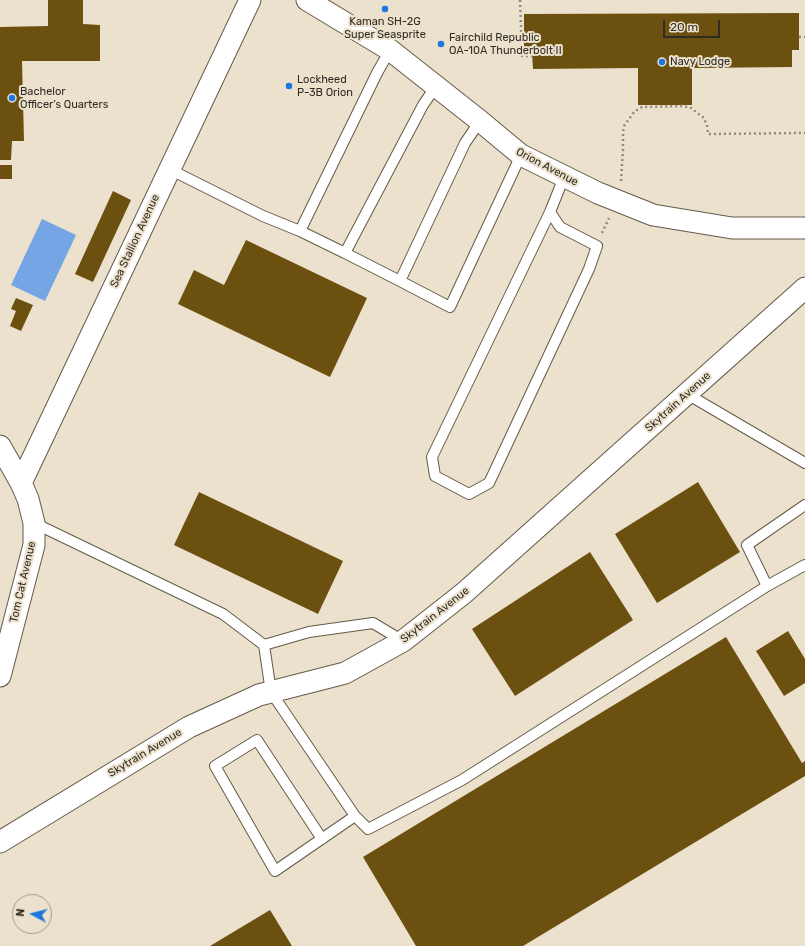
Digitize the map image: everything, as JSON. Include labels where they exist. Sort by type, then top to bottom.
[{"type":"street","name":"Sea Stallion Avenue","points":[[21,483],[250,0]]},
{"type":"street","name":"Orion Avenue","points":[[307,0],[390,50],[521,155],[598,193],[653,215],[732,228],[805,228]]},
{"type":"street","name":"Skytrain Avenue","points":[[0,842],[189,727],[259,695],[345,673],[403,641],[464,593],[805,288]]},
{"type":"street","name":"Tom Cat Avenue","points":[[0,446],[21,483],[28,499],[34,523],[34,545],[0,676]]},
{"type":"lane","points":[[300,230],[377,73],[390,50]]},
{"type":"lane","points":[[345,253],[423,105],[436,86]]},
{"type":"lane","points":[[400,281],[465,143],[480,121]]},
{"type":"lane","points":[[169,169],[263,216],[300,230],[450,307],[521,155]]},
{"type":"lane","points":[[550,212],[560,227],[597,246],[589,269],[490,483],[470,494],[435,476],[432,457],[550,212],[564,177]]},
{"type":"lane","points":[[687,394],[805,463]]},
{"type":"lane","points":[[767,586],[747,545],[805,504]]},
{"type":"lane","points":[[34,523],[223,614],[264,645],[271,692],[355,816],[368,829],[462,780],[767,586],[805,565]]},
{"type":"lane","points":[[264,645],[309,632],[373,623],[403,641]]},
{"type":"lane","points":[[322,839],[257,740],[215,766],[275,871],[322,839],[355,816]]},
{"type":"path","points":[[520,0],[522,56],[533,56]]},
{"type":"path","points":[[799,37],[805,37]]},
{"type":"path","points":[[596,245],[612,214],[616,200],[621,176],[624,126],[634,112],[642,107],[683,106],[691,108],[704,118],[708,126],[708,134],[805,133]]},
{"type":"water","points":[[42,219],[76,235],[45,301],[11,285]]},
{"type":"building","name":"Bachelor Officer’s Quarters","points":[[48,0],[83,0],[83,24],[100,25],[100,61],[22,61],[24,141],[12,141],[11,160],[0,160],[0,27],[48,26]]},
{"type":"building","name":"Navy Lodge","points":[[799,13],[799,50],[792,50],[792,67],[692,68],[692,105],[638,105],[638,68],[533,69],[532,53],[524,53],[524,14]]},
{"type":"building","points":[[0,165],[12,165],[12,179],[0,179]]},
{"type":"building","points":[[113,191],[131,200],[93,282],[75,274]]},
{"type":"building","points":[[246,240],[367,298],[330,377],[178,304],[194,270],[224,285]]},
{"type":"building","points":[[16,298],[33,305],[21,331],[10,326],[16,311],[11,309]]},
{"type":"building","points":[[698,482],[740,552],[657,603],[615,534]]},
{"type":"building","points":[[199,492],[343,561],[318,614],[174,545]]},
{"type":"building","points":[[590,552],[633,620],[515,696],[472,629]]},
{"type":"building","points":[[788,631],[805,659],[805,683],[784,696],[756,651]]},
{"type":"building","points":[[726,637],[802,763],[805,761],[805,776],[523,946],[416,946],[363,857]]},
{"type":"building","points":[[270,910],[292,946],[210,946]]},
{"type":"place","name":"Kaman SH-2G Super Seasprite","points":[[385,9]]},
{"type":"place","name":"Fairchild Republic OA-10A Thunderbolt II","points":[[441,44]]},
{"type":"place","name":"Navy Lodge","points":[[662,62]]},
{"type":"place","name":"Lockheed P-3B Orion","points":[[289,86]]},
{"type":"place","name":"Bachelor Officer’s Quarters","points":[[12,98]]}]
